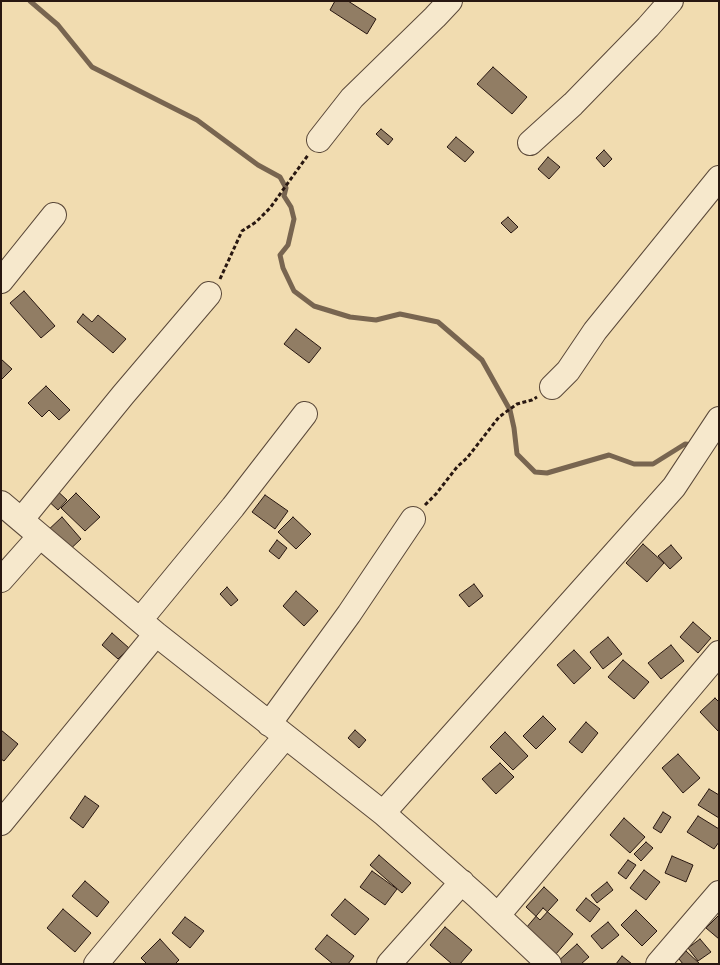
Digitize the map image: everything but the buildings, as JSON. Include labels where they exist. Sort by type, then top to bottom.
[{"type":"street","points":[[319,140],[352,98],[450,1]]},
{"type":"street","points":[[530,142],[573,104],[671,1]]},
{"type":"street","points":[[552,387],[568,371],[595,331],[719,178]]},
{"type":"street","points":[[1,281],[54,215]]},
{"type":"street","points":[[22,519],[123,394],[209,294]]},
{"type":"street","points":[[1,823],[148,627],[233,507],[305,414]]},
{"type":"street","points":[[383,813],[674,487],[719,419]]},
{"type":"street","points":[[1,503],[148,627],[383,813],[462,882],[549,964]]},
{"type":"street","points":[[96,964],[277,730],[412,519]]},
{"type":"street","points":[[1,580],[40,536]]},
{"type":"street","points":[[498,915],[719,653]]},
{"type":"street","points":[[389,964],[462,882]]},
{"type":"street","points":[[658,964],[719,893]]},
{"type":"path","points":[[209,294],[225,268],[242,232],[256,222],[270,208],[319,140]]},
{"type":"path","points":[[412,519],[467,458],[499,417],[518,404],[532,400],[552,387]]},
{"type":"waterway","points":[[30,1],[58,25],[92,67],[197,120],[258,165],[280,177],[286,188],[284,196],[291,207],[294,219],[288,245],[280,255],[283,268],[294,291],[314,306],[350,317],[376,320],[400,314],[438,322],[482,360],[510,410],[517,454],[535,472],[547,473],[609,455],[634,464],[653,464],[685,444],[694,445]]}]
